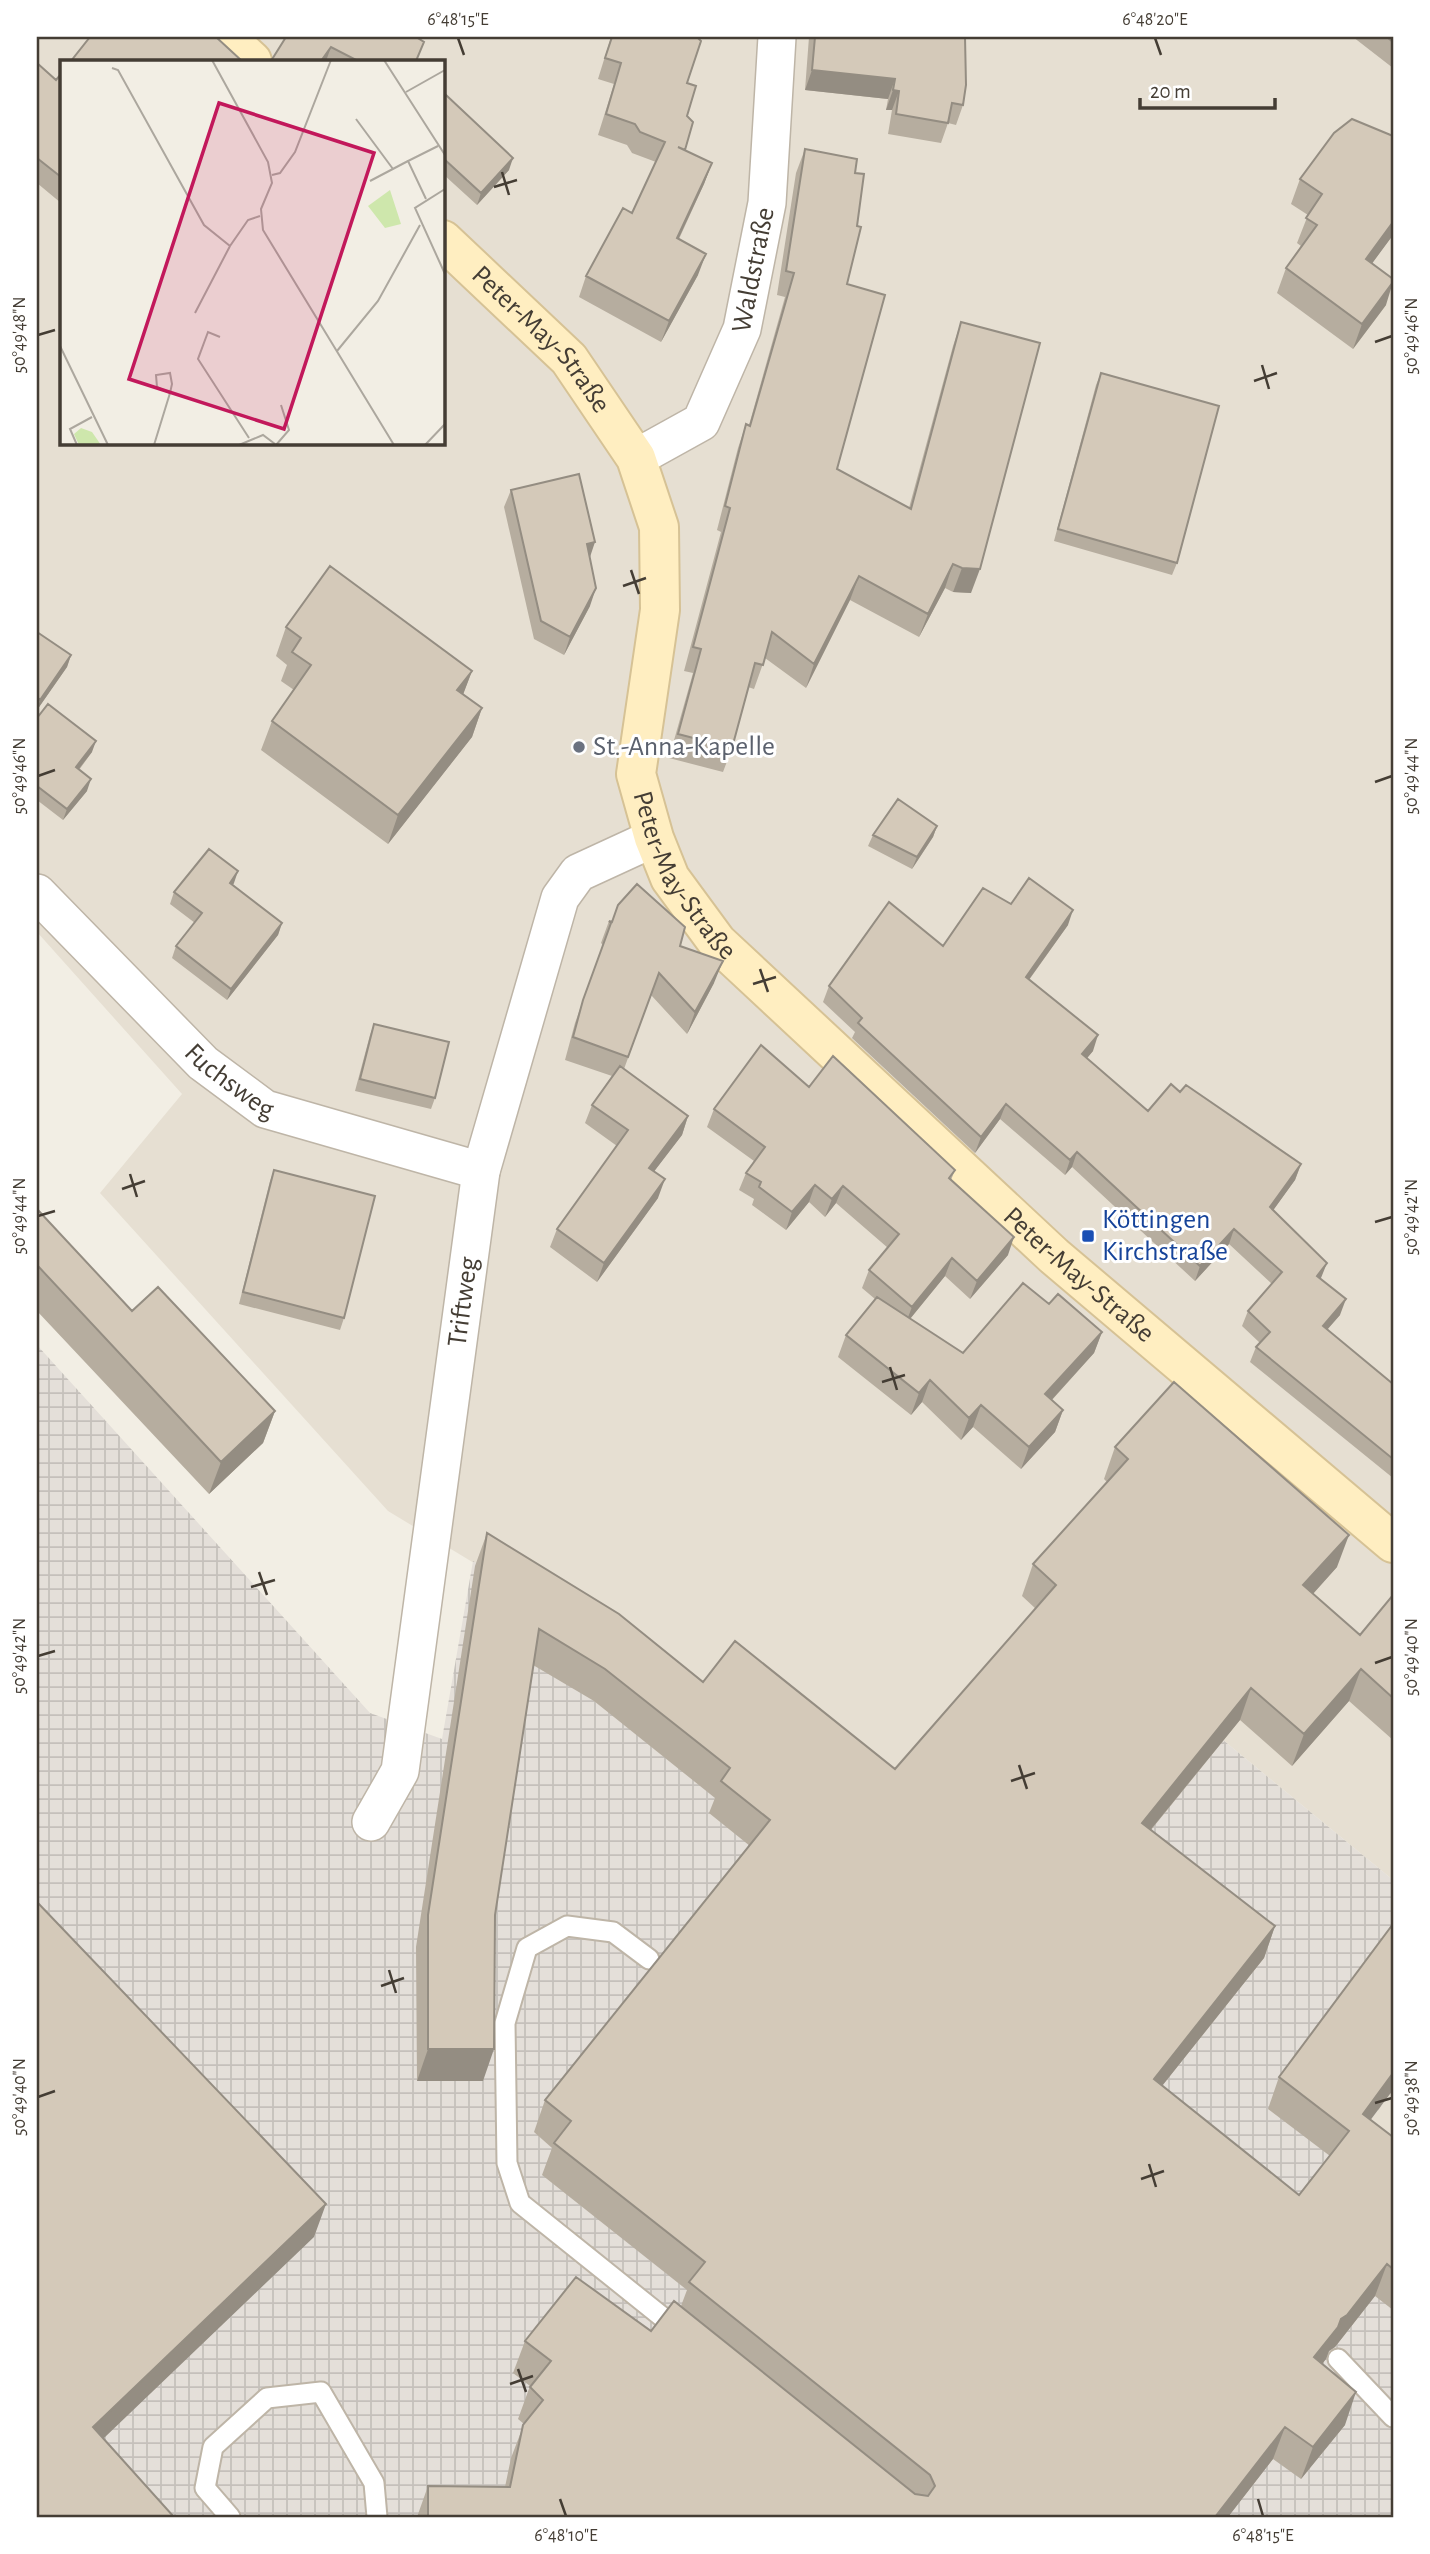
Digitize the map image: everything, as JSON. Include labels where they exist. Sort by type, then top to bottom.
[{"type":"main road","points":[[226,37],[251,60]]},
{"type":"main road","name":"Peter-May-Straße","points":[[444,241],[569,359],[636,458],[659,527],[660,610],[636,774],[654,838],[670,878],[717,942],[1054,1256],[1393,1543]]},
{"type":"street","name":"Waldstraße","points":[[636,458],[701,422],[742,329],[767,203],[777,37]]},
{"type":"street","name":"Triftweg","points":[[371,1822],[400,1771],[481,1171],[560,898],[578,873],[654,838]]},
{"type":"street","name":"Fuchsweg","points":[[37,893],[203,1063],[265,1109],[481,1171]]},
{"type":"lane","points":[[649,1959],[613,1932],[567,1926],[527,1948],[505,2023],[507,2163],[520,2203],[699,2346]]},
{"type":"lane","points":[[1338,2359],[1393,2417]]},
{"type":"lane","points":[[230,2517],[205,2488],[213,2446],[267,2398],[321,2392],[374,2483],[377,2517]]},
{"type":"shaded area","points":[[37,37],[1393,37],[1393,1880],[1223,1740],[932,1840],[692,1713],[608,1644],[388,1511],[100,1193],[182,1094],[37,932]]},
{"type":"shaded area","points":[[37,1345],[370,1713],[442,1739],[473,1561],[932,1840],[1223,1740],[1393,1880],[1393,2090],[1352,2146],[1393,2179],[1393,2517],[37,2517]]},
{"type":"shaded area","points":[[1393,2090],[1393,2179],[1351,2146]]},
{"type":"building","points":[[90,37],[216,37],[241,60],[72,60]]},
{"type":"building","points":[[286,37],[416,37],[424,42],[416,60],[356,60],[331,47],[322,60],[272,60]]},
{"type":"building","points":[[612,37],[697,37],[701,41],[687,83],[696,86],[687,116],[693,122],[685,150],[678,147],[712,163],[677,238],[706,254],[669,321],[586,276],[623,208],[632,213],[665,142],[640,132],[635,124],[606,114],[621,63],[605,58]]},
{"type":"building","points":[[815,37],[965,37],[966,85],[963,105],[952,103],[948,123],[896,114],[899,91],[893,90],[895,79],[812,70]]},
{"type":"building","points":[[37,63],[56,80],[60,75],[60,176],[37,158]]},
{"type":"building","points":[[446,95],[513,158],[481,193],[444,159]]},
{"type":"building","points":[[1352,119],[1393,136],[1393,222],[1366,259],[1393,279],[1393,282],[1362,324],[1286,268],[1317,225],[1306,218],[1322,194],[1300,179],[1334,133]]},
{"type":"building","points":[[805,149],[857,159],[855,173],[864,174],[857,226],[861,227],[847,284],[885,295],[837,469],[911,509],[961,322],[1040,343],[980,569],[962,568],[953,564],[928,614],[859,576],[814,664],[772,632],[763,665],[755,663],[732,748],[678,734],[701,649],[693,647],[730,508],[725,506],[746,424],[750,426],[794,273],[786,271]]},
{"type":"building","points":[[1101,373],[1219,406],[1177,563],[1058,529]]},
{"type":"building","points":[[579,474],[595,542],[587,544],[596,588],[570,637],[541,621],[511,490]]},
{"type":"building","points":[[330,566],[472,671],[457,690],[482,708],[398,815],[272,721],[311,665],[292,652],[301,638],[286,627]]},
{"type":"building","points":[[37,632],[71,655],[40,700],[37,697]]},
{"type":"building","points":[[48,704],[96,741],[76,767],[91,779],[67,809],[37,786],[37,718]]},
{"type":"building","points":[[898,799],[937,826],[917,857],[873,835]]},
{"type":"building","points":[[209,849],[238,871],[230,883],[282,923],[231,989],[176,946],[202,913],[174,892]]},
{"type":"building","points":[[1029,878],[1073,910],[1026,977],[1098,1035],[1082,1054],[1148,1111],[1171,1084],[1180,1092],[1186,1085],[1301,1164],[1270,1207],[1327,1263],[1317,1276],[1346,1299],[1323,1326],[1393,1384],[1393,1459],[1256,1347],[1270,1332],[1248,1311],[1282,1272],[1234,1229],[1200,1266],[1077,1152],[1070,1160],[1006,1104],[981,1137],[858,1023],[862,1018],[829,986],[889,902],[943,946],[983,888],[1011,904]]},
{"type":"building","points":[[637,884],[685,927],[680,946],[723,961],[695,1012],[659,973],[628,1057],[573,1037],[583,1000],[611,923],[609,921],[612,922],[618,905]]},
{"type":"building","points":[[374,1024],[449,1042],[435,1098],[360,1079]]},
{"type":"building","points":[[761,1045],[809,1087],[833,1056],[955,1170],[949,1178],[1014,1237],[977,1281],[952,1258],[912,1307],[869,1270],[899,1234],[843,1186],[832,1199],[815,1185],[792,1212],[759,1187],[761,1182],[746,1173],[765,1147],[714,1109]]},
{"type":"building","points":[[620,1066],[688,1116],[649,1168],[665,1179],[604,1263],[557,1229],[628,1130],[592,1105]]},
{"type":"building","points":[[274,1170],[375,1196],[344,1318],[243,1292]]},
{"type":"building","points":[[37,1209],[132,1311],[158,1287],[275,1411],[221,1462],[37,1265]]},
{"type":"building","points":[[1023,1283],[1049,1304],[1058,1294],[1102,1332],[1045,1394],[1063,1410],[1029,1447],[981,1405],[969,1418],[930,1380],[919,1393],[846,1335],[877,1297],[963,1353]]},
{"type":"building","points":[[1174,1382],[1349,1535],[1303,1585],[1360,1635],[1393,1595],[1393,1698],[1361,1669],[1304,1734],[1251,1688],[1142,1823],[1275,1926],[1154,2079],[1299,2195],[1349,2131],[1279,2077],[1393,1924],[1393,2073],[1363,2114],[1393,2137],[1393,2269],[1387,2264],[1341,2319],[1338,2327],[1314,2357],[1356,2392],[1313,2447],[1285,2427],[1215,2517],[428,2517],[428,2486],[510,2487],[523,2425],[543,2400],[530,2387],[551,2361],[525,2341],[576,2277],[651,2331],[674,2301],[915,2494],[928,2496],[935,2486],[930,2475],[689,2282],[705,2262],[554,2143],[571,2121],[545,2100],[770,1820],[721,1781],[730,1768],[605,1669],[539,1629],[495,1915],[494,2049],[428,2049],[428,1915],[487,1533],[619,1614],[703,1682],[735,1641],[895,1769],[1056,1585],[1033,1564],[1128,1459],[1115,1447]]},
{"type":"building","points":[[37,1902],[326,2204],[93,2427],[174,2517],[37,2517]]},
{"type":"place","name":"St.-Anna-Kapelle","points":[[579,747]]},
{"type":"place","name":"Köttingen Kirchstraße","points":[[1088,1236]]}]
